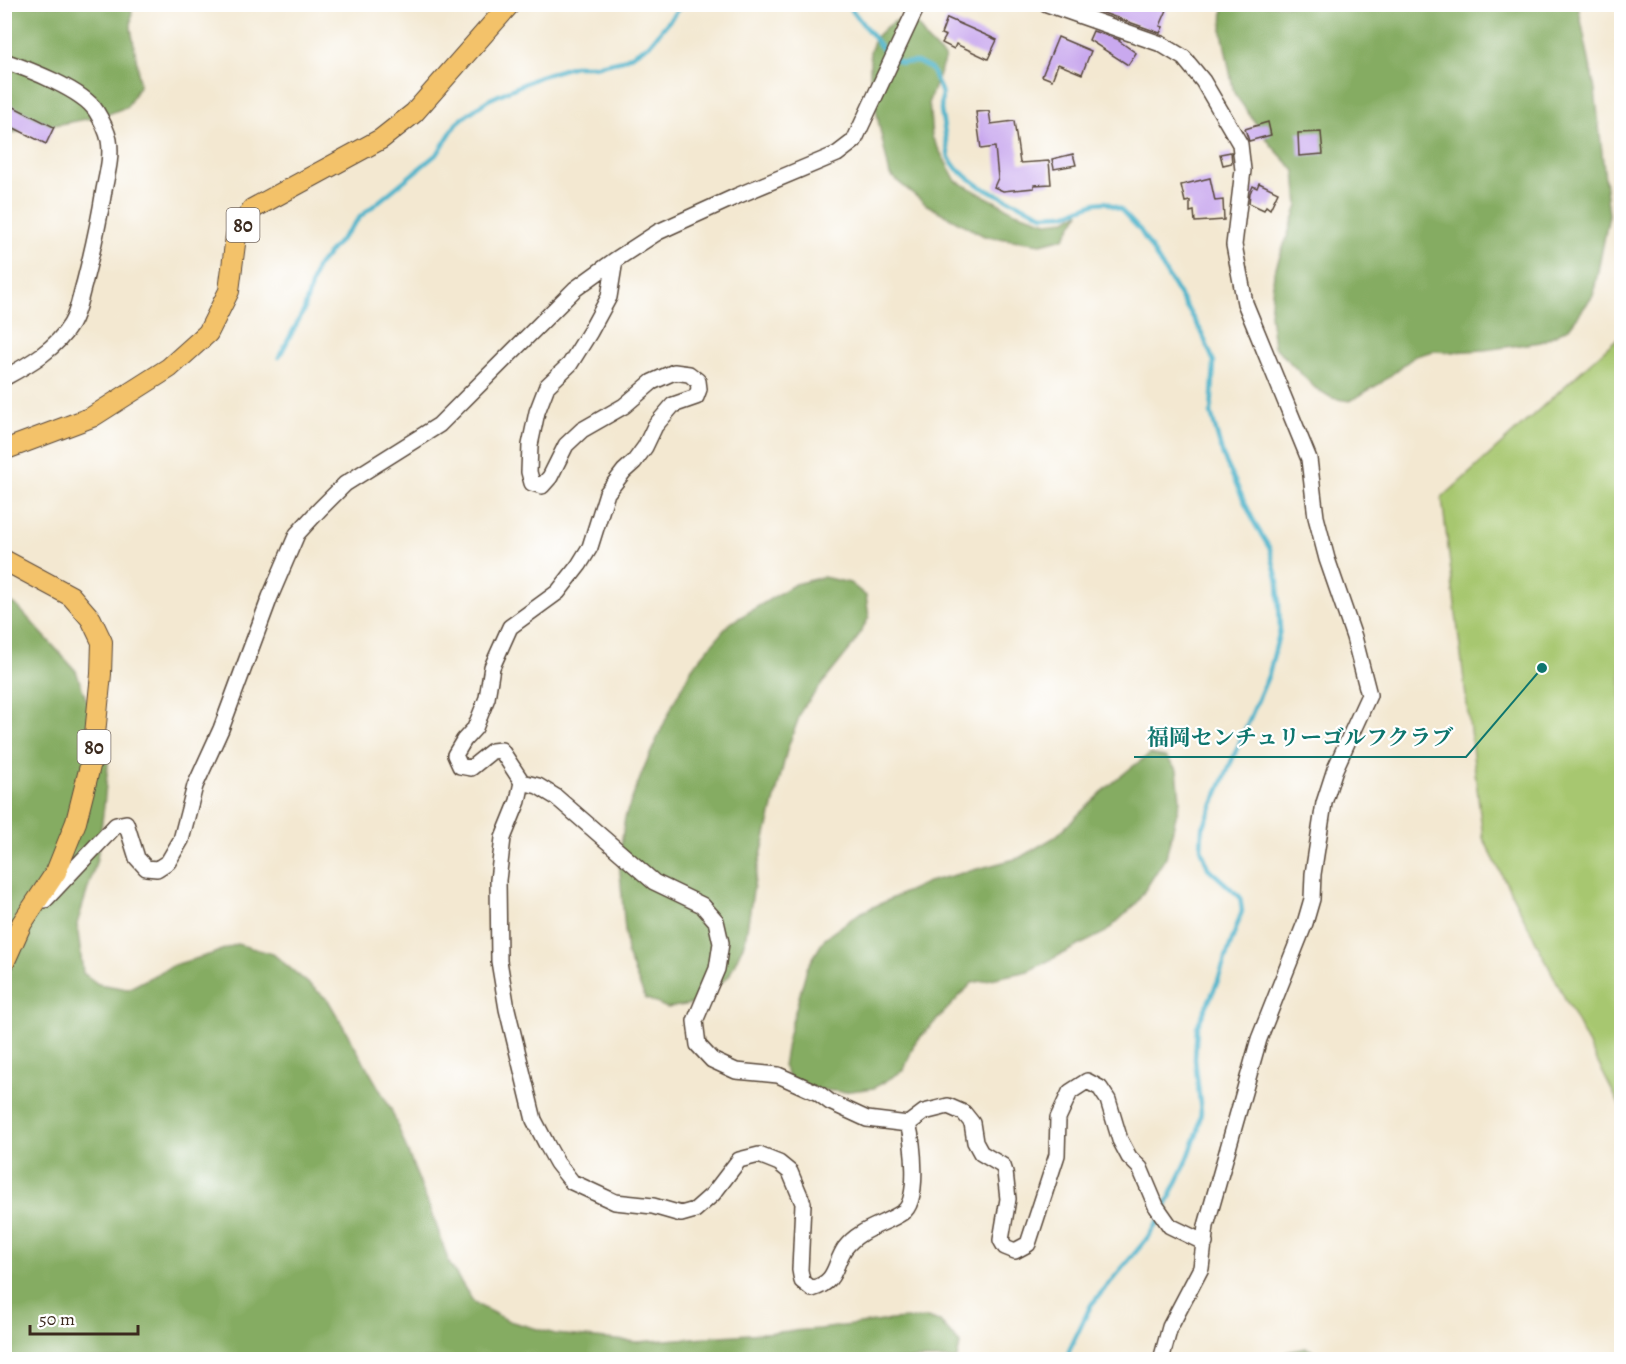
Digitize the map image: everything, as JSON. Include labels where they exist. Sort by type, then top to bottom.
[{"type":"main road","name":"80","points":[[4,450],[92,417],[170,368],[208,333],[230,291],[236,236],[252,209],[381,139],[414,113],[510,4]]},
{"type":"main road","name":"80","points":[[4,560],[71,596],[91,620],[102,642],[93,754],[76,822],[56,872],[22,923],[4,963]]},
{"type":"street","points":[[22,923],[116,825],[126,823],[137,858],[146,868],[157,870],[168,862],[181,840],[195,786],[221,729],[270,597],[297,534],[320,509],[345,484],[439,425],[575,289],[615,260],[658,232],[837,154],[854,141],[918,4]]},
{"type":"street","points":[[1047,4],[1161,44],[1185,58],[1203,81],[1240,144],[1243,170],[1234,245],[1245,303],[1309,459],[1316,517],[1327,559],[1354,638],[1369,695],[1335,768],[1324,802],[1313,874],[1312,899],[1305,923],[1258,1039],[1206,1226],[1201,1268],[1170,1327],[1161,1359]]},
{"type":"street","points":[[4,61],[34,72],[86,100],[95,110],[109,140],[110,159],[94,246],[71,324],[50,349],[4,378]]},
{"type":"street","points":[[615,260],[609,297],[591,332],[570,364],[547,386],[543,395],[530,445],[529,472],[532,483],[542,486],[550,477],[566,445],[582,430],[624,406],[652,382],[674,372],[689,374],[698,381],[699,390],[696,397],[673,405],[655,426],[645,447],[634,462],[607,493],[590,547],[558,592],[510,627],[492,667],[487,698],[475,728],[455,755],[460,766],[471,768],[492,751],[501,750],[522,782],[538,786],[556,797],[654,882],[702,905],[716,921],[722,943],[717,969],[695,1021],[698,1045],[712,1060],[736,1071],[778,1075],[867,1119],[908,1124],[924,1112],[948,1106],[964,1113],[972,1123],[975,1142],[981,1153],[1003,1166],[1008,1199],[1001,1240],[1005,1247],[1015,1251],[1028,1244],[1057,1155],[1058,1118],[1070,1092],[1087,1080],[1100,1088],[1108,1100],[1120,1140],[1129,1157],[1140,1168],[1156,1206],[1170,1226],[1205,1243]]},
{"type":"street","points":[[522,782],[518,801],[503,838],[500,859],[499,961],[507,1009],[534,1120],[557,1163],[572,1182],[615,1202],[653,1206],[681,1214],[695,1210],[713,1194],[739,1160],[759,1155],[779,1163],[790,1172],[803,1203],[800,1270],[802,1281],[812,1289],[824,1285],[845,1249],[860,1233],[905,1211],[912,1198],[913,1181],[911,1136],[908,1124]]},
{"type":"green space","points":[[5,5],[134,5],[131,28],[139,86],[127,107],[103,116],[5,134]]},
{"type":"green space","points":[[1223,5],[1578,5],[1595,90],[1609,215],[1593,296],[1569,328],[1541,342],[1484,350],[1434,351],[1415,356],[1381,383],[1350,401],[1332,398],[1315,388],[1274,346],[1270,314],[1274,273],[1298,206],[1295,171],[1271,145],[1234,93],[1222,32]]},
{"type":"green space","points":[[899,19],[915,20],[926,39],[945,58],[929,101],[932,137],[956,181],[1015,212],[1047,222],[1066,220],[1080,212],[1064,238],[1041,244],[984,236],[927,205],[890,175],[870,75],[870,52],[876,37]]},
{"type":"green space","points":[[1621,335],[1621,1108],[1483,838],[1442,498]]},
{"type":"green space","points":[[823,577],[850,583],[866,596],[869,617],[854,644],[802,709],[787,750],[755,879],[745,941],[729,976],[697,1003],[667,1008],[645,998],[627,954],[619,861],[625,817],[646,763],[692,668],[729,624],[795,584]]},
{"type":"green space","points":[[4,598],[18,607],[76,671],[109,754],[97,859],[77,924],[83,973],[98,984],[128,989],[174,965],[237,944],[273,954],[328,1000],[391,1109],[449,1263],[474,1303],[509,1321],[555,1334],[637,1342],[820,1329],[927,1318],[940,1322],[960,1344],[957,1359],[5,1359]]},
{"type":"green space","points":[[1150,754],[1166,757],[1177,770],[1180,800],[1166,857],[1136,904],[1106,932],[1028,971],[972,983],[914,1044],[904,1070],[874,1088],[843,1092],[814,1089],[791,1081],[783,1066],[788,1037],[807,968],[825,938],[860,913],[928,882],[1019,858],[1055,837],[1104,790]]},
{"type":"green space","points":[[1306,1348],[1331,1359],[1276,1359],[1287,1352]]},
{"type":"building","points":[[1078,4],[1144,4],[1153,9],[1155,5],[1167,10],[1160,26],[1163,27],[1160,33]]},
{"type":"building","points":[[947,18],[997,40],[988,59],[956,44],[954,49],[942,43],[946,36],[941,34]]},
{"type":"building","points":[[1093,31],[1120,40],[1136,53],[1128,65],[1089,40]]},
{"type":"building","points":[[1058,37],[1091,51],[1082,74],[1058,64],[1052,80],[1042,76]]},
{"type":"building","points":[[4,102],[54,127],[46,144],[4,123]]},
{"type":"building","points":[[989,111],[991,124],[1014,121],[1020,163],[1049,161],[1051,184],[1003,191],[994,187],[998,178],[995,147],[981,149],[976,112]]},
{"type":"building","points":[[1268,122],[1271,135],[1249,141],[1245,129]]},
{"type":"building","points":[[1321,132],[1323,154],[1299,156],[1298,133]]},
{"type":"building","points":[[1231,152],[1232,163],[1223,165],[1220,154]]},
{"type":"building","points":[[1073,154],[1076,165],[1054,169],[1052,159]]},
{"type":"building","points":[[1210,178],[1215,201],[1223,200],[1224,220],[1195,222],[1194,211],[1190,212],[1190,201],[1185,202],[1181,185]]},
{"type":"building","points":[[1259,183],[1278,192],[1270,209],[1266,206],[1264,210],[1249,203],[1253,186],[1257,188]]},
{"type":"waterway","points":[[279,357],[304,310],[316,268],[361,216],[438,153],[456,124],[464,117],[488,100],[541,76],[574,66],[595,66],[623,60],[649,45],[683,4]]},
{"type":"waterway","points":[[847,4],[889,57],[901,63],[917,62],[931,69],[942,93],[941,110],[949,158],[957,169],[981,187],[1043,215],[1065,214],[1105,202],[1120,209],[1140,230],[1201,331],[1214,362],[1211,413],[1223,456],[1255,524],[1270,549],[1278,582],[1280,630],[1269,674],[1202,830],[1201,848],[1208,868],[1240,897],[1242,911],[1217,983],[1197,1027],[1195,1059],[1201,1112],[1198,1131],[1164,1210]]},
{"type":"waterway","points":[[1068,1360],[1069,1351],[1091,1305],[1145,1241],[1161,1218]]},
{"type":"place","name":"福岡センチュリーゴルフクラブ","points":[[1542,668]]}]
